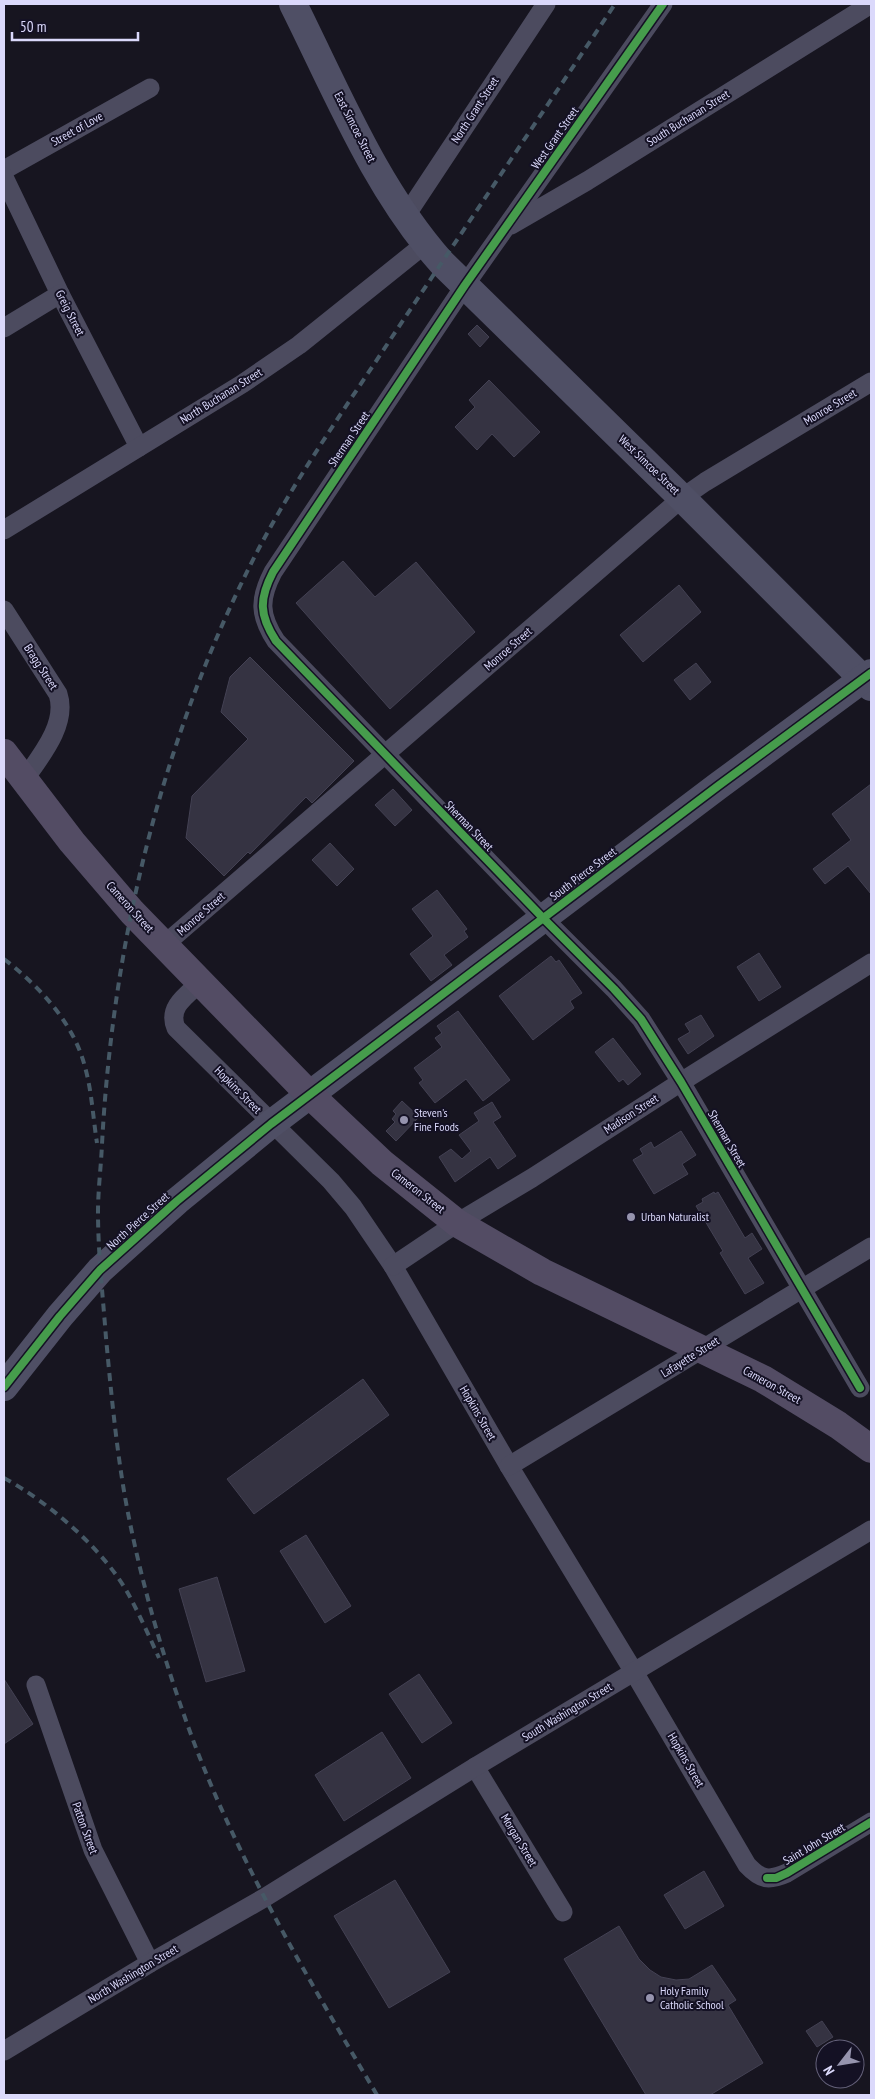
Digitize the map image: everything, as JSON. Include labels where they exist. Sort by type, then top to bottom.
[{"type":"main road","name":"Cameron Street","points":[[4,753],[53,817],[132,912],[310,1095],[382,1163],[457,1223],[542,1272],[764,1379],[809,1406],[871,1449]]},
{"type":"street","name":"East Simcoe Street","points":[[293,4],[385,186],[425,244]]},
{"type":"street","name":"North Grant Street","points":[[405,217],[546,4]]},
{"type":"street","name":"West Grant Street","points":[[465,285],[663,4]]},
{"type":"street","name":"South Buchanan Street","points":[[503,230],[587,181],[871,4]]},
{"type":"street","name":"Street of Love","points":[[4,170],[150,88]]},
{"type":"street","name":"Greig Street","points":[[4,177],[60,294],[139,447]]},
{"type":"street","name":"West Simcoe Street","points":[[425,244],[682,498],[869,679]]},
{"type":"street","name":"North Buchanan Street","points":[[4,530],[242,384],[299,345],[425,244]]},
{"type":"street","name":"Sherman Street","points":[[465,285],[273,572],[265,589],[262,605],[266,623],[276,641],[630,1006],[654,1038],[681,1082],[860,1388]]},
{"type":"street","points":[[4,328],[60,294]]},
{"type":"street","name":"Monroe Street","points":[[164,945],[682,498],[704,482],[871,382]]},
{"type":"street","name":"Bragg Street","points":[[4,610],[60,700],[61,708],[49,744],[24,780]]},
{"type":"street","name":"South Pierce Street","points":[[310,1095],[543,918],[869,679]]},
{"type":"street","name":"Madison Street","points":[[393,1266],[457,1223],[532,1178],[871,963]]},
{"type":"street","name":"Hopkins Street","points":[[201,982],[175,1007],[173,1014],[176,1028],[271,1124],[331,1181],[354,1207],[393,1266],[509,1466],[634,1672],[747,1865],[756,1874],[766,1878]]},
{"type":"street","name":"North Pierce Street","points":[[4,1387],[60,1316],[100,1270],[177,1201],[271,1124],[310,1095]]},
{"type":"street","name":"Lafayette Street","points":[[509,1466],[871,1247]]},
{"type":"street","name":"South Washington Street","points":[[264,1898],[475,1767],[871,1530]]},
{"type":"street","name":"Patton Street","points":[[36,1685],[92,1850],[150,1963]]},
{"type":"street","name":"Morgan Street","points":[[475,1767],[563,1912]]},
{"type":"street","name":"Saint John Street","points":[[766,1878],[776,1878],[788,1874],[871,1822]]},
{"type":"street","name":"North Washington Street","points":[[4,2051],[150,1963],[264,1898]]},
{"type":"building","points":[[477,325],[489,337],[480,347],[468,334]]},
{"type":"building","points":[[489,380],[540,432],[514,457],[492,434],[477,450],[455,427],[475,407],[469,400]]},
{"type":"building","points":[[343,561],[375,597],[416,562],[475,632],[390,709],[296,603]]},
{"type":"building","points":[[679,585],[701,612],[643,662],[620,635]]},
{"type":"building","points":[[250,657],[354,761],[312,803],[306,797],[250,854],[248,852],[224,876],[186,838],[192,796],[248,739],[221,712],[230,677]]},
{"type":"building","points":[[696,663],[711,682],[690,700],[674,680]]},
{"type":"building","points":[[871,784],[871,894],[848,866],[825,884],[813,869],[851,840],[832,814]]},
{"type":"building","points":[[393,789],[412,810],[395,826],[375,805]]},
{"type":"building","points":[[330,843],[354,869],[337,886],[312,860]]},
{"type":"building","points":[[437,890],[467,929],[464,931],[468,937],[444,955],[452,965],[431,981],[410,954],[433,936],[412,909]]},
{"type":"building","points":[[759,953],[781,987],[759,1001],[737,967]]},
{"type":"building","points":[[551,956],[556,962],[559,960],[582,993],[570,1001],[574,1008],[533,1040],[499,996]]},
{"type":"building","points":[[458,1011],[510,1080],[483,1101],[466,1079],[435,1103],[419,1083],[423,1080],[414,1068],[442,1047],[435,1038],[442,1033],[437,1026]]},
{"type":"building","points":[[701,1015],[714,1036],[688,1054],[678,1039],[690,1032],[685,1024]]},
{"type":"building","points":[[613,1038],[641,1074],[628,1085],[623,1079],[619,1082],[595,1052]]},
{"type":"building","name":"Steven's Fine Foods","points":[[402,1101],[419,1117],[396,1141],[386,1131],[395,1122],[392,1119],[396,1114],[393,1111]]},
{"type":"building","points":[[492,1102],[501,1117],[493,1122],[516,1156],[498,1169],[490,1157],[455,1182],[439,1157],[451,1149],[462,1159],[471,1151],[459,1135],[479,1121],[474,1113]]},
{"type":"building","points":[[681,1131],[696,1155],[682,1164],[688,1174],[654,1194],[633,1160],[643,1154],[640,1149],[651,1142],[654,1148]]},
{"type":"building","points":[[714,1192],[715,1194],[718,1192],[745,1238],[752,1233],[762,1249],[748,1258],[764,1283],[745,1294],[720,1253],[723,1251],[696,1206],[703,1202],[702,1199]]},
{"type":"building","points":[[363,1379],[389,1415],[254,1514],[227,1479]]},
{"type":"building","points":[[306,1535],[351,1606],[325,1623],[280,1551]]},
{"type":"building","points":[[217,1577],[245,1671],[206,1682],[179,1589]]},
{"type":"building","points":[[419,1674],[452,1723],[422,1743],[389,1694]]},
{"type":"building","points":[[4,1679],[33,1724],[4,1744]]},
{"type":"building","points":[[382,1732],[411,1778],[344,1821],[315,1775]]},
{"type":"building","points":[[704,1871],[724,1906],[685,1929],[664,1895]]},
{"type":"building","points":[[395,1880],[450,1972],[389,2008],[334,1916]]},
{"type":"building","points":[[619,1926],[639,1959],[650,1970],[661,1977],[676,1980],[689,1979],[712,1965],[736,2000],[728,2005],[763,2063],[710,2095],[646,2095],[564,1959]]},
{"type":"building","points":[[822,2021],[833,2037],[830,2039],[815,2039],[815,2044],[806,2031]]},
{"type":"railway","points":[[377,2095],[301,1965],[232,1832],[182,1710],[145,1590],[131,1528],[119,1458],[101,1275],[98,1204],[108,1067],[118,990],[131,914],[148,839],[170,764],[195,691],[224,620],[273,522],[305,469],[615,4]]},
{"type":"railway","points":[[4,959],[42,993],[73,1035],[85,1067],[91,1095],[97,1143]]},
{"type":"railway","points":[[4,1478],[22,1488],[58,1515],[76,1530],[108,1564],[121,1581],[131,1599],[159,1658]]},
{"type":"cycle path","points":[[663,4],[465,285],[273,572],[263,599],[264,615],[270,632],[276,641],[641,1019],[681,1082],[860,1388]]},
{"type":"cycle path","points":[[4,1387],[60,1316],[100,1270],[177,1201],[271,1124],[718,786],[871,673]]},
{"type":"cycle path","points":[[767,1878],[776,1878],[787,1873],[871,1822]]},
{"type":"place","name":"Steven's Fine Foods","points":[[404,1120]]},
{"type":"place","name":"Urban Naturalist","points":[[631,1217]]},
{"type":"place","name":"Holy Family Catholic School","points":[[650,1998]]}]
